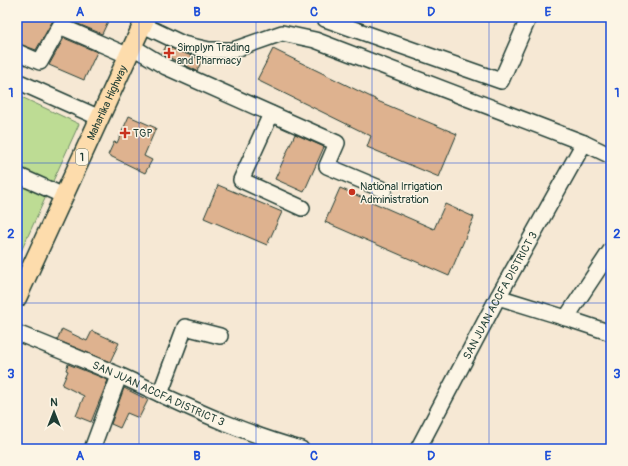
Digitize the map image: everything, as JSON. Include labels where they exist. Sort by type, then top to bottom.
[{"type":"main road","name":"Maharlika Highway","points":[[17,298],[145,21]]},
{"type":"street","points":[[326,17],[325,19],[501,81],[529,17]]},
{"type":"street","points":[[145,21],[183,44],[209,50],[233,50],[282,32],[316,40],[584,143],[611,156]]},
{"type":"street","points":[[17,52],[40,62],[60,26],[131,52],[337,143],[327,166],[384,190]]},
{"type":"street","points":[[17,81],[100,118]]},
{"type":"street","points":[[271,114],[241,180],[302,208]]},
{"type":"street","name":"SAN JUAN ACCFA DISTRICT 3","points":[[418,449],[498,296],[584,143]]},
{"type":"street","points":[[17,175],[64,196]]},
{"type":"street","points":[[566,318],[611,250]]},
{"type":"street","points":[[498,296],[611,333]]},
{"type":"street","points":[[160,394],[185,327],[220,336]]},
{"type":"street","name":"SAN JUAN ACCFA DISTRICT 3","points":[[17,333],[229,425],[268,440],[301,449]]},
{"type":"street","points":[[92,449],[119,376]]},
{"type":"green space","points":[[17,95],[79,124],[17,260]]},
{"type":"building","points":[[17,17],[110,17],[102,34],[64,18],[55,18],[36,50],[17,43]]},
{"type":"building","points":[[64,38],[97,52],[84,80],[49,65]]},
{"type":"building","points":[[166,46],[202,60],[197,71],[162,54]]},
{"type":"building","points":[[273,49],[375,100],[457,134],[439,177],[367,147],[371,136],[257,80]]},
{"type":"building","points":[[129,116],[156,128],[144,156],[152,160],[145,173],[108,155],[114,142],[117,143]]},
{"type":"building","points":[[295,134],[324,147],[304,192],[275,179]]},
{"type":"building","points":[[218,185],[282,212],[267,245],[204,218]]},
{"type":"building","points":[[340,188],[434,229],[445,204],[474,217],[449,276],[325,222]]},
{"type":"building","points":[[62,329],[87,341],[92,331],[119,343],[110,362],[57,340]]},
{"type":"building","points":[[68,364],[108,380],[91,422],[76,416],[84,396],[62,385],[68,371],[66,370]]},
{"type":"building","points":[[124,388],[148,400],[139,418],[127,413],[120,428],[111,424]]},
{"type":"place","name":"Simplyn Trading and Pharmacy","points":[[169,53]]},
{"type":"place","name":"TGP","points":[[125,133]]},
{"type":"place","name":"National Irrigation Administration","points":[[352,192]]}]
